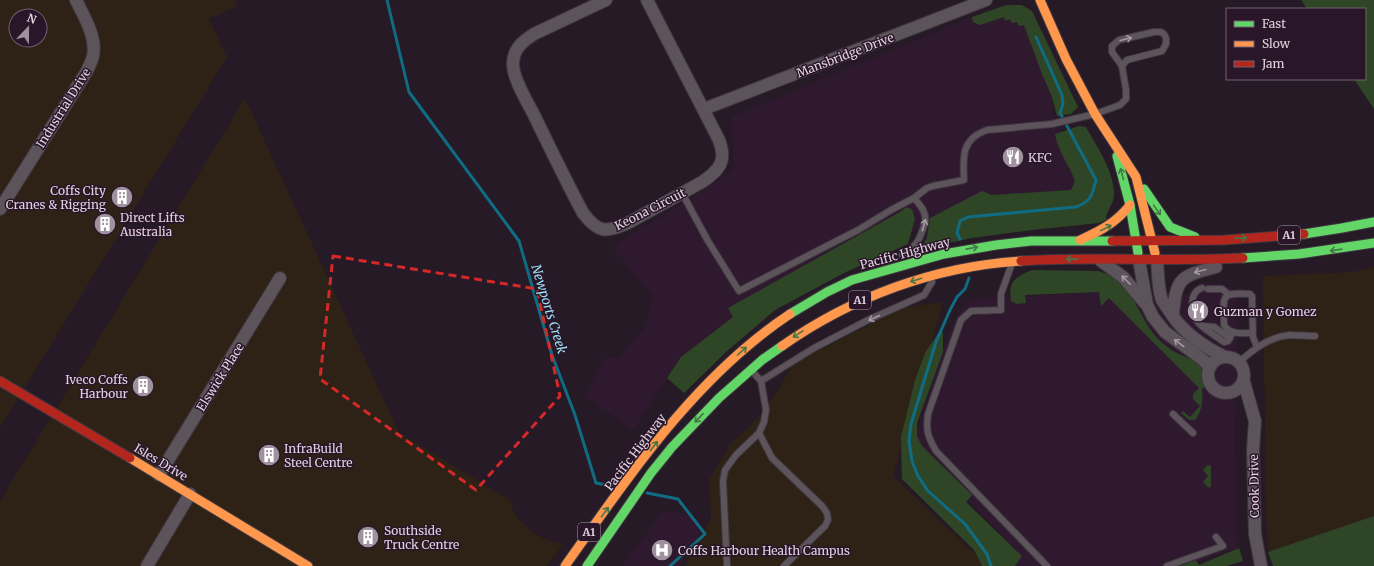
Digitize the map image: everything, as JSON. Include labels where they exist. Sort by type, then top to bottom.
[{"type":"main road","points":[[1040,0],[1066,59],[1095,114],[1148,196],[1170,227],[1202,240]]},
{"type":"main road","points":[[1113,142],[1130,206],[1139,260]]},
{"type":"main road","points":[[1136,177],[1157,260]]},
{"type":"main road","points":[[1076,242],[1114,224],[1130,206]]},
{"type":"main road","name":"Pacific Highway","points":[[565,566],[630,477],[681,411],[716,375],[751,343],[800,308],[827,292],[852,280],[943,254],[993,244],[1034,241],[1153,241],[1254,238],[1296,235],[1374,222]]},
{"type":"main road","name":"Pacific Highway","points":[[587,566],[645,482],[680,437],[704,412],[751,370],[794,337],[855,303],[889,288],[937,273],[985,264],[1013,261],[1047,259],[1157,260],[1251,258],[1300,254],[1374,243]]},
{"type":"main road","name":"Isles Drive","points":[[0,381],[159,475],[308,566]]},
{"type":"street","name":"Industrial Drive","points":[[0,209],[87,71],[93,57],[94,48],[92,39],[76,0]]},
{"type":"street","name":"Keona Circuit","points":[[606,0],[524,40],[518,47],[513,60],[513,66],[517,79],[582,213],[592,225],[605,230],[617,228],[714,174],[719,167],[722,158],[722,148],[719,140],[647,0]]},
{"type":"street","name":"Mansbridge Drive","points":[[704,109],[986,0]]},
{"type":"street","points":[[1173,315],[1174,297],[1178,286],[1184,278],[1194,272],[1251,258]]},
{"type":"street","points":[[1100,260],[1123,277],[1138,293],[1147,305],[1153,318],[1165,332],[1202,359],[1210,367]]},
{"type":"street","points":[[1139,260],[1147,305]]},
{"type":"street","points":[[1157,260],[1162,298],[1182,328],[1213,351],[1225,357],[1235,359],[1239,362],[1244,371],[1244,382],[1241,387],[1232,393],[1221,393],[1212,387],[1208,377],[1210,367],[1216,360],[1225,357]]},
{"type":"street","name":"Elswick Place","points":[[159,475],[280,278]]},
{"type":"street","name":"Cook Drive","points":[[1244,382],[1254,421],[1253,450],[1255,534],[1261,566]]},
{"type":"street","points":[[1232,393],[1250,406]]},
{"type":"street","points":[[147,566],[190,494]]},
{"type":"lane","points":[[682,193],[708,241],[739,291],[858,230],[914,198],[927,188],[964,180],[964,152],[970,139],[978,134],[987,130],[1056,123],[1095,114],[1120,105],[1126,99],[1126,90],[1122,66],[1112,52],[1112,46],[1119,40],[1154,32],[1164,34],[1166,44],[1162,51],[1127,60],[1122,66]]},
{"type":"lane","points":[[893,259],[911,250],[917,244],[923,228],[926,219],[925,215],[914,198]]},
{"type":"lane","points":[[1013,261],[1001,294],[1001,310],[971,311],[961,320],[928,414],[928,438],[936,451],[1047,566]]},
{"type":"lane","points":[[852,280],[881,265]]},
{"type":"lane","points":[[761,381],[814,348],[868,320],[924,295],[937,273]]},
{"type":"lane","points":[[1253,332],[1232,335],[1227,342],[1224,342],[1194,319],[1192,310],[1193,295],[1199,290],[1222,289],[1228,294],[1244,294],[1252,296],[1254,343],[1257,347]]},
{"type":"lane","points":[[1228,294],[1224,299],[1224,325],[1232,335]]},
{"type":"lane","points":[[1239,362],[1267,341],[1289,335],[1315,336]]},
{"type":"lane","points":[[728,566],[723,481],[725,470],[736,454],[759,433],[764,422],[766,410],[761,381],[751,370]]},
{"type":"lane","points":[[1172,414],[1193,432]]},
{"type":"lane","points":[[759,433],[772,458],[822,506],[827,513],[828,520],[825,526],[784,566]]},
{"type":"lane","points":[[1167,566],[1223,546],[1216,537]]},
{"type":"highlighted area","points":[[333,256],[537,289],[560,396],[476,490],[320,379]]},
{"type":"shaded area","points":[[0,0],[235,0],[238,6],[209,19],[227,57],[0,428]]},
{"type":"shaded area","points":[[1021,8],[1052,97],[1052,112],[1065,140],[1083,191],[953,218],[810,266],[681,357],[633,430],[585,396],[604,358],[618,358],[646,326],[653,296],[612,247],[734,170],[731,117],[972,17]]},
{"type":"shaded area","points":[[245,98],[399,433],[510,500],[514,512],[520,521],[538,536],[563,544],[547,566],[0,566],[0,501]]},
{"type":"shaded area","points":[[1374,267],[1374,516],[1268,552],[1266,510],[1263,276],[1352,272]]},
{"type":"shaded area","points":[[1200,283],[1219,283],[1238,291],[1235,429],[1237,548],[1186,566],[1015,566],[1022,556],[959,491],[914,441],[949,330],[967,300],[1128,290],[1188,295]]},
{"type":"shaded area","points":[[943,302],[893,476],[977,556],[982,566],[685,566],[711,519],[709,480],[730,444],[754,422],[774,396],[794,363],[905,307]]},
{"type":"shaded area","name":"Coffs Harbour Health Campus","points":[[662,512],[683,513],[699,519],[699,537],[677,566],[623,566]]},
{"type":"green space","points":[[1301,0],[1374,0],[1374,109],[1355,80],[1366,80],[1366,8],[1306,8]]},
{"type":"green space","points":[[1006,5],[1022,5],[1032,11],[1078,107],[1071,114],[1057,116],[1052,97],[1024,25],[1019,26],[1017,22],[1012,23],[1010,19],[1005,21],[1004,17],[980,25],[973,22],[972,17]]},
{"type":"green space","points":[[1079,126],[1086,127],[1104,158],[1111,175],[1114,197],[1107,213],[1106,220],[1099,223],[972,238],[921,249],[927,237],[930,218],[982,191],[992,195],[1071,190],[1075,181],[1061,152],[1055,134]]},
{"type":"green space","points":[[906,207],[912,209],[915,219],[908,244],[844,273],[775,310],[726,352],[684,393],[667,378],[681,357],[733,317],[728,308],[900,212]]},
{"type":"green space","points":[[1032,270],[1098,271],[1110,275],[1119,282],[1133,298],[1157,338],[1173,351],[1196,362],[1203,371],[1206,383],[1202,390],[1201,409],[1195,420],[1189,420],[1181,413],[1183,411],[1190,417],[1200,406],[1193,399],[1193,394],[1199,388],[1109,298],[1101,306],[1099,292],[1025,295],[1026,303],[1017,304],[1011,301],[1010,294],[1014,281],[1021,275]]},
{"type":"green space","points":[[939,332],[943,332],[943,352],[917,423],[917,436],[922,446],[972,495],[966,502],[1022,556],[1015,566],[982,566],[974,550],[902,479],[901,437],[915,380],[926,351]]},
{"type":"green space","points":[[1208,465],[1211,466],[1211,486],[1209,488],[1203,482],[1208,476],[1203,470]]},
{"type":"green space","points":[[1374,516],[1374,566],[1273,566],[1268,552]]},
{"type":"green space","points":[[1239,548],[1243,561],[1227,566],[1180,566],[1196,560],[1199,565]]},
{"type":"waterway","name":"Newports Creek","points":[[387,0],[409,92],[519,241],[552,355],[575,415],[596,483],[612,486]]},
{"type":"waterway","points":[[960,239],[957,233],[960,221],[968,217],[1076,207],[1088,200],[1092,194],[1096,180],[1060,113],[1063,104],[1062,95],[1036,37]]},
{"type":"waterway","points":[[969,278],[965,289],[957,297],[950,310],[936,342],[911,424],[909,441],[912,461],[918,476],[928,491],[965,524],[987,554],[991,566]]},
{"type":"waterway","name":"Newports Creek","points":[[647,493],[678,499],[705,534],[670,566]]},
{"type":"traffic: fast","points":[[1117,156],[1130,205],[1138,253]]},
{"type":"traffic: fast","points":[[1144,189],[1170,227],[1195,237]]},
{"type":"traffic: fast","points":[[1304,234],[1374,222]]},
{"type":"traffic: fast","points":[[790,314],[827,292],[852,280],[944,254],[996,245],[1031,241],[1112,241]]},
{"type":"traffic: fast","points":[[1243,258],[1299,254],[1374,243]]},
{"type":"traffic: fast","points":[[587,566],[651,473],[672,447],[719,398],[762,360],[782,346]]},
{"type":"traffic: slow","points":[[1040,0],[1066,59],[1095,114],[1136,177],[1155,253]]},
{"type":"traffic: slow","points":[[1080,240],[1107,226],[1119,217],[1130,205]]},
{"type":"traffic: slow","points":[[782,346],[809,328],[837,313],[896,287],[926,277],[957,270],[989,264],[1021,261]]},
{"type":"traffic: slow","points":[[565,566],[614,497],[666,430],[694,397],[724,367],[756,339],[790,314]]},
{"type":"traffic: slow","points":[[130,458],[308,566]]},
{"type":"traffic: jam","points":[[1112,241],[1224,240],[1304,234]]},
{"type":"traffic: jam","points":[[1021,261],[1076,259],[1243,258]]},
{"type":"traffic: jam","points":[[0,381],[130,458]]},
{"type":"place","name":"KFC","points":[[1013,157]]},
{"type":"place","name":"Coffs City Cranes & Rigging","points":[[122,197]]},
{"type":"place","name":"Direct Lifts Australia","points":[[105,224]]},
{"type":"place","name":"Guzman y Gomez","points":[[1198,311]]},
{"type":"place","name":"Iveco Coffs Harbour","points":[[143,386]]},
{"type":"place","name":"InfraBuild Steel Centre","points":[[269,455]]},
{"type":"place","name":"Southside Truck Centre","points":[[368,537]]},
{"type":"place","name":"Coffs Harbour Health Campus","points":[[662,550]]}]
